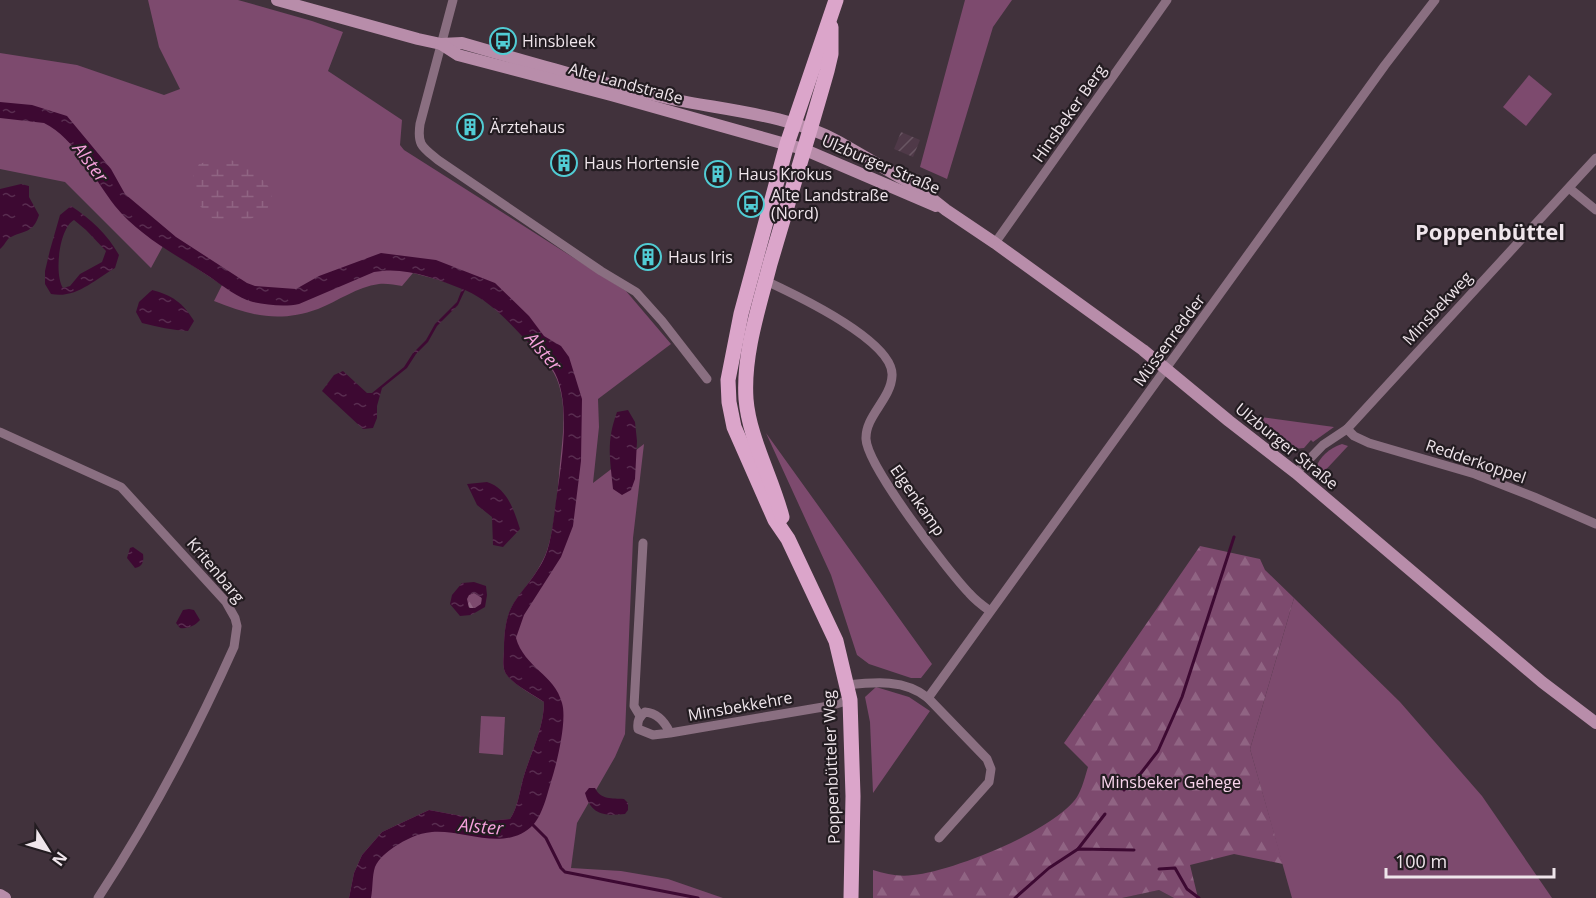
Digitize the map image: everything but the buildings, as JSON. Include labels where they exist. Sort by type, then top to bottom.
[{"type":"main road","name":"Alte Landstraße","points":[[277,0],[441,44],[462,43],[670,99],[793,124]]},
{"type":"main road","name":"Poppenbütteler Weg","points":[[788,539],[775,491],[750,423],[745,377],[766,281],[831,54],[832,18],[836,0]]},
{"type":"main road","name":"Poppenbütteler Weg","points":[[832,18],[818,50],[786,144],[741,314],[728,380],[734,427],[775,520],[788,539],[836,641],[849,693],[853,796],[850,898]]},
{"type":"main road","name":"Alte Landstraße","points":[[441,44],[458,55],[803,149]]},
{"type":"main road","name":"Ulzburger Straße","points":[[793,124],[830,136],[917,187],[1166,369],[1296,474],[1542,682],[1596,723]]},
{"type":"main road","name":"Ulzburger Straße","points":[[803,149],[946,210]]},
{"type":"main road","points":[[0,895],[5,898]]},
{"type":"street","points":[[453,0],[420,124],[418,138],[421,146],[587,262],[636,292],[662,321],[707,379]]},
{"type":"street","name":"Hinsbeker Berg","points":[[995,243],[1167,0]]},
{"type":"street","name":"Müssenredder","points":[[928,698],[1385,65],[1435,0]]},
{"type":"street","name":"Minsbekweg","points":[[1296,474],[1323,445],[1347,429],[1596,158]]},
{"type":"street","points":[[1569,188],[1596,210]]},
{"type":"street","name":"Elgenkamp","points":[[766,281],[818,306],[864,337],[885,356],[892,376],[885,398],[867,432],[866,439],[870,452],[883,478],[935,550],[970,595],[990,611]]},
{"type":"street","name":"Redderkoppel","points":[[1347,429],[1354,436],[1368,443],[1475,474],[1596,524]]},
{"type":"street","name":"Kritenbarg","points":[[0,432],[121,487],[199,570],[226,602],[235,618],[237,636],[234,647],[202,716],[160,796],[98,898]]},
{"type":"street","name":"Minsbekkehre","points":[[640,716],[634,706],[643,543]]},
{"type":"street","points":[[849,693],[872,682],[898,684],[917,689],[987,759],[992,769],[989,782],[939,838]]},
{"type":"street","name":"Minsbekkehre","points":[[670,733],[665,723],[651,712],[645,712],[637,722],[638,729],[653,735],[670,733],[829,706],[849,693]]},
{"type":"shaded area","points":[[901,132],[920,140],[913,157],[894,149]]},
{"type":"shaded area","points":[[1159,890],[1174,898],[1122,898]]},
{"type":"green space","points":[[148,0],[238,0],[343,32],[328,71],[402,120],[400,145],[404,150],[626,291],[671,344],[598,399],[599,427],[593,483],[644,444],[633,538],[625,734],[615,757],[577,823],[571,868],[621,871],[668,879],[723,898],[349,898],[354,873],[362,855],[382,832],[429,810],[488,821],[510,819],[515,810],[539,732],[544,702],[517,684],[505,672],[503,663],[505,632],[511,609],[543,560],[552,531],[562,442],[562,396],[551,368],[513,324],[493,305],[465,289],[413,273],[402,286],[379,284],[371,286],[304,313],[278,317],[240,311],[214,301],[222,285],[163,246],[151,268],[65,182],[0,169],[0,53],[77,65],[164,95],[180,89],[159,47]]},
{"type":"green space","points":[[965,0],[1012,0],[993,27],[947,179],[920,167]]},
{"type":"green space","points":[[1529,75],[1552,94],[1526,126],[1503,107]]},
{"type":"green space","points":[[222,157],[256,174],[273,192],[267,210],[243,223],[212,218],[196,202],[191,181],[199,164]]},
{"type":"green space","points":[[1246,415],[1334,427],[1313,442],[1311,440],[1304,448],[1293,449],[1280,441],[1282,437],[1278,434],[1275,437]]},
{"type":"green space","points":[[766,433],[932,664],[921,678],[911,678],[869,664],[857,655],[831,575]]},
{"type":"green space","points":[[1342,444],[1348,446],[1320,476],[1315,469],[1320,461],[1329,451]]},
{"type":"green space","name":"Minsbeker Gehege","points":[[1200,546],[1260,559],[1265,570],[1294,598],[1250,749],[1283,864],[1234,854],[1190,865],[1198,898],[1174,898],[1159,890],[1122,898],[873,898],[873,870],[908,876],[952,866],[1026,836],[1065,810],[1079,794],[1088,767],[1064,743]]},
{"type":"green space","points":[[474,593],[482,601],[474,609],[466,601]]},
{"type":"green space","points":[[1294,598],[1400,702],[1482,796],[1552,898],[1292,898],[1250,749]]},
{"type":"green space","points":[[876,687],[909,697],[930,711],[873,793],[870,722],[865,697]]},
{"type":"green space","points":[[481,716],[505,717],[503,755],[479,753]]},
{"type":"water","name":"Alster","points":[[0,102],[32,105],[67,116],[111,169],[125,194],[176,237],[247,283],[255,286],[296,289],[319,276],[381,253],[436,260],[495,283],[529,316],[544,336],[561,346],[569,357],[582,399],[581,461],[573,526],[561,557],[524,615],[516,638],[520,648],[532,664],[558,693],[563,710],[563,728],[555,768],[543,808],[533,825],[522,833],[497,839],[444,832],[417,835],[394,847],[379,861],[374,871],[371,898],[349,898],[354,873],[362,855],[382,832],[429,810],[488,821],[510,819],[515,810],[539,732],[544,702],[517,684],[505,672],[503,663],[505,632],[511,609],[543,561],[549,546],[564,430],[562,395],[552,368],[495,310],[465,290],[458,305],[437,326],[428,342],[407,368],[382,388],[373,428],[363,429],[322,391],[334,375],[343,371],[367,393],[372,393],[404,367],[413,353],[426,340],[435,324],[457,302],[462,289],[419,274],[385,271],[374,272],[299,304],[276,305],[247,300],[135,227],[115,206],[84,160],[66,139],[44,123],[0,118]]},
{"type":"water","points":[[21,184],[29,186],[29,197],[39,215],[31,229],[9,238],[0,249],[0,189]]},
{"type":"water","points":[[71,206],[98,228],[119,255],[115,268],[77,291],[60,295],[51,294],[45,284],[45,271],[60,215]],"holes":[[[74,220],[106,251],[102,262],[80,274],[70,286],[63,288],[60,282],[59,263],[65,232]]]},
{"type":"water","points":[[152,290],[171,297],[186,309],[194,321],[188,331],[142,323],[136,312],[139,302]]},
{"type":"water","points":[[628,410],[635,422],[637,441],[635,479],[631,490],[622,495],[613,489],[610,441],[617,412]]},
{"type":"water","points":[[487,482],[505,494],[520,529],[503,547],[493,545],[492,517],[477,505],[467,484]]},
{"type":"water","points":[[133,547],[143,554],[141,565],[135,568],[127,558],[130,548]]},
{"type":"water","points":[[474,582],[486,586],[485,607],[471,615],[460,616],[450,604],[452,595],[462,583]],"holes":[[[474,593],[482,598],[481,604],[475,608],[469,608],[467,599],[469,595]]]},
{"type":"water","points":[[183,610],[194,610],[200,620],[191,627],[180,628],[176,623]]},
{"type":"water","points":[[589,788],[595,788],[600,795],[607,798],[624,799],[628,803],[628,810],[625,814],[611,815],[595,810],[585,793]]},
{"type":"waterway","points":[[1124,790],[1158,751],[1182,697],[1234,537]]},
{"type":"waterway","points":[[1078,849],[1105,814]]},
{"type":"waterway","points":[[531,823],[546,838],[565,872],[698,898]]},
{"type":"waterway","points":[[1015,898],[1049,868],[1078,849],[1134,850]]},
{"type":"waterway","points":[[1159,869],[1175,868],[1187,889],[1199,898]]},
{"type":"place","name":"Hinsbleek","points":[[503,41]]},
{"type":"place","name":"Ärztehaus","points":[[470,127]]},
{"type":"place","name":"Haus Hortensie","points":[[564,163]]},
{"type":"place","name":"Haus Krokus","points":[[718,174]]},
{"type":"place","name":"Alte Landstraße (Nord)","points":[[751,204]]},
{"type":"place","name":"Haus Iris","points":[[648,257]]},
{"type":"district","name":"Poppenbüttel","points":[[1490,231]]}]
